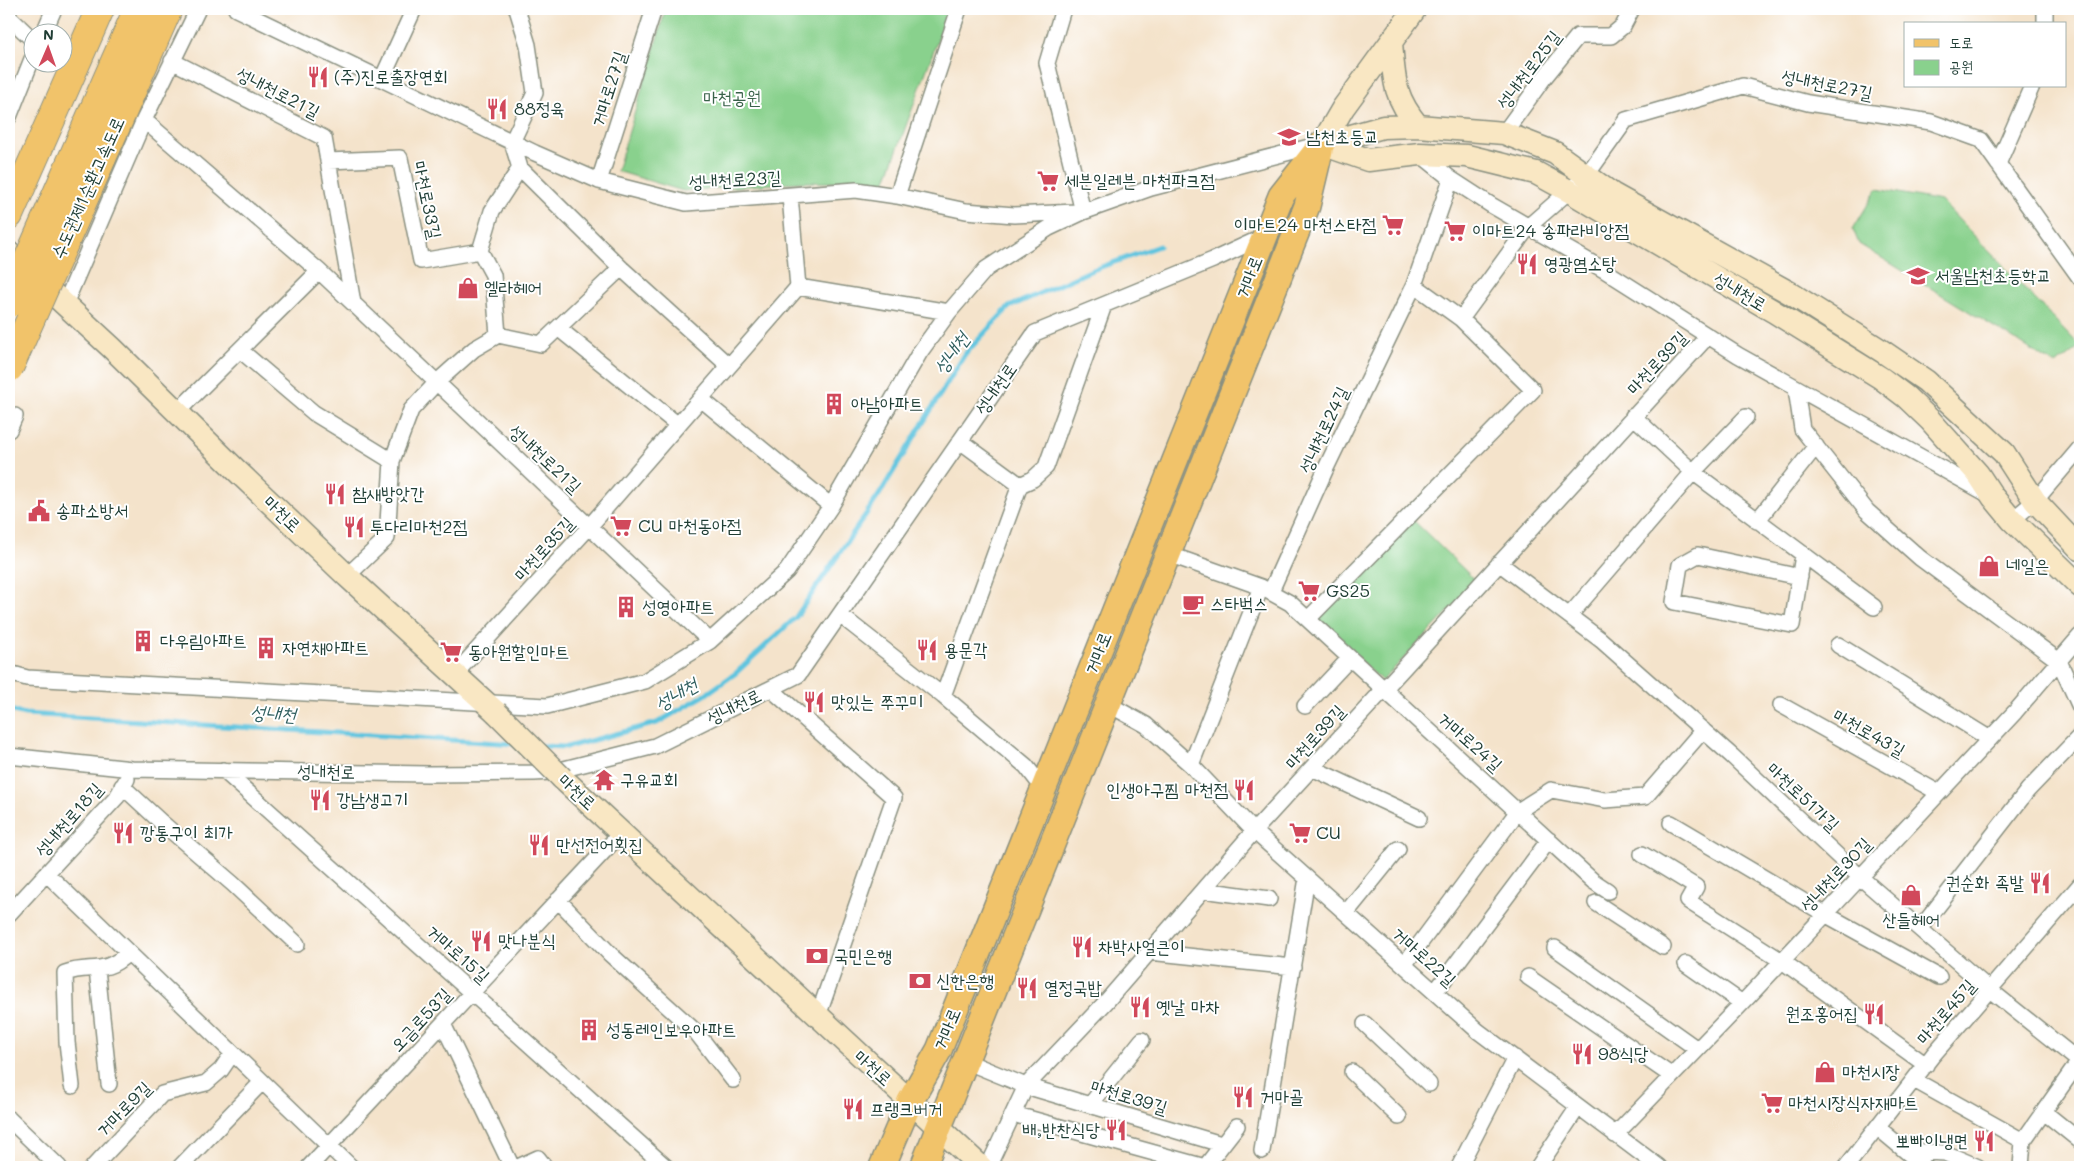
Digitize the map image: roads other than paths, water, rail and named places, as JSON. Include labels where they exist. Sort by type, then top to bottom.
[{"type":"highway","points":[[9,215],[100,9]]},
{"type":"highway","name":"수도권제1순환고속도로","points":[[9,303],[138,9]]},
{"type":"highway","name":"수도권제1순환고속도로","points":[[9,368],[168,9]]},
{"type":"main road","name":"거마로","points":[[882,1167],[910,1101],[939,1050],[1281,196],[1322,144]]},
{"type":"main road","name":"거마로","points":[[923,1167],[1307,206],[1322,144]]},
{"type":"street","points":[[48,22],[54,9]]},
{"type":"street","points":[[65,304],[144,120],[198,9]]},
{"type":"street","name":"성내천로23길","points":[[236,9],[512,142],[600,181],[686,203],[856,190],[897,196],[966,211],[1014,215],[1083,212]]},
{"type":"street","points":[[382,79],[414,9]]},
{"type":"street","points":[[517,9],[528,45],[535,93],[512,142],[520,168],[620,268],[729,366]]},
{"type":"street","name":"거마로27길","points":[[600,181],[654,9]]},
{"type":"street","points":[[897,196],[960,9]]},
{"type":"street","points":[[1063,9],[1047,63],[1083,212]]},
{"type":"street","name":"거마로","points":[[1322,144],[1343,108],[1415,9]]},
{"type":"street","name":"성내천로25길","points":[[1504,133],[1542,79],[1578,36],[1612,36],[1623,26],[1632,9]]},
{"type":"street","points":[[2044,9],[2046,22]]},
{"type":"street","points":[[9,17],[22,29]]},
{"type":"street","points":[[1391,42],[1395,88],[1406,112],[1418,126]]},
{"type":"street","name":"성내천로21길","points":[[172,61],[324,138],[353,303]]},
{"type":"street","points":[[9,116],[27,72]]},
{"type":"street","name":"성내천로27길","points":[[1528,226],[1586,176],[1626,120],[1743,86],[1808,103],[1931,122],[1981,140],[2080,278]]},
{"type":"street","points":[[1998,164],[2031,88]]},
{"type":"street","name":"성내천로21길","points":[[144,120],[353,303],[710,642]]},
{"type":"street","name":"성내천로","points":[[9,673],[27,678],[491,707],[547,706],[645,681],[710,642],[787,571],[831,506],[920,352],[949,312],[986,269],[1049,228],[1083,212],[1150,188],[1383,127],[1418,126],[1504,133],[1555,153],[1612,194],[1790,293],[1882,350],[1926,381],[2004,454],[2035,501],[2080,549]]},
{"type":"street","name":"성내천로","points":[[1322,144],[1368,160],[1420,154],[1467,156],[1536,173],[1569,191],[1881,378],[1906,397],[1930,420],[1978,474],[1993,497],[2012,520],[2080,586]]},
{"type":"street","points":[[1420,154],[1451,179],[1491,205],[1604,270],[1796,389],[1993,497]]},
{"type":"street","name":"마천로33길","points":[[328,161],[400,158],[421,261],[480,251]]},
{"type":"street","points":[[498,335],[493,275],[480,251],[492,211],[520,168]]},
{"type":"street","name":"성내천로24길","points":[[1192,765],[1266,590],[1414,285],[1451,179]]},
{"type":"street","points":[[790,196],[798,287],[949,312]]},
{"type":"street","points":[[1461,319],[1528,226]]},
{"type":"street","name":"성내천로","points":[[9,756],[132,769],[428,774],[552,772],[655,746],[798,675],[1035,333],[1213,260],[1265,236]]},
{"type":"street","name":"마천로","points":[[9,252],[347,576],[491,707],[562,778],[981,1167]]},
{"type":"street","points":[[347,576],[387,538],[392,461],[411,410],[437,382],[474,349],[498,335],[541,344],[620,268]]},
{"type":"street","points":[[177,412],[319,272]]},
{"type":"street","points":[[1308,619],[1533,390],[1461,319],[1414,285]]},
{"type":"street","name":"마천로35길","points":[[455,674],[589,527],[798,287]]},
{"type":"street","points":[[943,696],[1020,485],[1033,479],[1046,467],[1104,304]]},
{"type":"street","points":[[558,328],[678,424]]},
{"type":"street","name":"마천로39길","points":[[988,1167],[1026,1086],[1105,1003],[1254,831],[1708,336]]},
{"type":"street","points":[[240,350],[314,413],[392,461]]},
{"type":"street","points":[[1796,389],[1802,429],[1867,510],[1920,558],[2059,661],[2080,707]]},
{"type":"street","points":[[701,398],[831,506]]},
{"type":"street","name":"마천로39길","points":[[1633,416],[1692,472],[1874,607]]},
{"type":"street","points":[[1569,616],[1692,472],[1746,417]]},
{"type":"street","points":[[960,441],[1020,485]]},
{"type":"street","points":[[1757,521],[1816,446]]},
{"type":"street","points":[[2012,520],[2035,501],[2080,448]]},
{"type":"street","name":"거마로24길","points":[[1168,554],[1266,590],[1290,603],[1518,810],[1593,881],[1608,891]]},
{"type":"street","points":[[1800,578],[1698,555],[1680,565],[1674,602],[1792,625],[1800,578],[1803,555]]},
{"type":"street","name":"마천로51가길","points":[[1499,563],[1601,640],[1703,730],[1860,877],[1990,990],[2080,1061]]},
{"type":"street","points":[[840,615],[943,696],[1026,766],[1044,788]]},
{"type":"street","name":"성내천로30길","points":[[1615,1135],[1782,961],[1990,739],[2080,636]]},
{"type":"street","points":[[1838,645],[1990,739]]},
{"type":"street","points":[[1305,706],[1350,658]]},
{"type":"street","points":[[771,689],[894,798],[818,1016]]},
{"type":"street","name":"거마로22길","points":[[1108,704],[1146,724],[1192,765],[1254,831],[1478,1031],[1615,1135],[1648,1165]]},
{"type":"street","name":"마천로43길","points":[[1781,705],[1939,793]]},
{"type":"street","points":[[1404,964],[1518,810],[1551,790],[1606,800],[1645,797],[1703,730]]},
{"type":"street","points":[[1920,929],[2028,790],[2080,736]]},
{"type":"street","points":[[1312,768],[1420,818]]},
{"type":"street","name":"성내천로18길","points":[[9,914],[117,797],[132,769]]},
{"type":"street","name":"거마로15길","points":[[223,770],[666,1167]]},
{"type":"street","points":[[122,786],[233,884],[297,944]]},
{"type":"street","points":[[1670,823],[1939,977]]},
{"type":"street","name":"오금로53길","points":[[309,1167],[621,833]]},
{"type":"street","points":[[1434,992],[1549,840]]},
{"type":"street","points":[[1346,913],[1398,849]]},
{"type":"street","points":[[1642,854],[1696,887],[1688,901],[1782,961],[1926,1065]]},
{"type":"street","points":[[47,874],[351,1167]]},
{"type":"street","points":[[1262,1151],[1307,878]]},
{"type":"street","name":"마천로45길","points":[[1846,1167],[1926,1065],[2080,885]]},
{"type":"street","points":[[1203,890],[1269,899]]},
{"type":"street","points":[[558,900],[610,954],[696,1032],[733,1080]]},
{"type":"street","points":[[1596,903],[1663,947]]},
{"type":"street","points":[[1555,948],[1697,1050]]},
{"type":"street","points":[[1149,952],[1292,968]]},
{"type":"street","points":[[72,1086],[67,1042],[65,973],[97,969],[118,962],[128,953]]},
{"type":"street","points":[[1686,964],[1742,1003]]},
{"type":"street","points":[[97,969],[109,1084]]},
{"type":"street","points":[[1528,977],[1672,1076]]},
{"type":"street","points":[[443,1024],[512,1167]]},
{"type":"street","points":[[1365,1024],[1429,1084]]},
{"type":"street","points":[[1090,1105],[1142,1040]]},
{"type":"street","name":"거마로9길","points":[[93,1167],[162,1094],[206,1084],[221,1070],[232,1054]]},
{"type":"street","points":[[1459,1167],[1515,1058]]},
{"type":"street","name":"거마로","points":[[965,1061],[1026,1086]]},
{"type":"street","points":[[2021,1167],[2023,1142],[2080,1061]]},
{"type":"street","points":[[1352,1072],[1399,1117]]},
{"type":"street","points":[[1914,1080],[2023,1142]]},
{"type":"street","points":[[180,1167],[262,1082]]},
{"type":"street","name":"마천로39길","points":[[1026,1086],[1221,1144]]},
{"type":"street","points":[[1538,1167],[1578,1107]]},
{"type":"street","points":[[2044,1112],[2080,1141]]},
{"type":"street","points":[[1013,1114],[1205,1167],[1221,1144],[1237,1126]]},
{"type":"street","points":[[9,1119],[59,1167]]},
{"type":"street","points":[[1877,1127],[1925,1167]]},
{"type":"street","points":[[1906,1151],[1945,1153],[1978,1167]]},
{"type":"street","points":[[518,1167],[538,1158],[546,1167]]},
{"type":"waterway","name":"성내천","points":[[540,746],[567,747],[657,723],[705,695],[736,673],[796,617],[879,495],[965,354],[1009,307],[1090,271],[1159,246]]},
{"type":"waterway","name":"성내천","points":[[9,710],[25,714],[517,744]]},
{"type":"place","name":"(주)진로출장연회","points":[[318,77]]},
{"type":"place","name":"88정육","points":[[497,109]]},
{"type":"place","name":"남천초등교","points":[[1289,137]]},
{"type":"place","name":"세븐일레븐 마천파크점","points":[[1048,181]]},
{"type":"place","name":"이마트24 마천스타점","points":[[1393,225]]},
{"type":"place","name":"이마트24 송파라비앙점","points":[[1455,231]]},
{"type":"place","name":"영광염소탕","points":[[1527,264]]},
{"type":"place","name":"서울남천초등학교","points":[[1918,276]]},
{"type":"place","name":"엘라헤어","points":[[468,288]]},
{"type":"place","name":"아남아파트","points":[[834,404]]},
{"type":"place","name":"참새방앗간","points":[[335,494]]},
{"type":"place","name":"송파소방서","points":[[39,511]]},
{"type":"place","name":"CU 마천동아점","points":[[621,526]]},
{"type":"place","name":"투다리마천2점","points":[[354,527]]},
{"type":"place","name":"네일은","points":[[1989,566]]},
{"type":"place","name":"GS25","points":[[1309,591]]},
{"type":"place","name":"스타벅스","points":[[1193,604]]},
{"type":"place","name":"성영아파트","points":[[626,607]]},
{"type":"place","name":"다우림아파트","points":[[143,641]]},
{"type":"place","name":"자연채아파트","points":[[266,648]]},
{"type":"place","name":"용문각","points":[[927,650]]},
{"type":"place","name":"동아원할인마트","points":[[451,652]]},
{"type":"place","name":"맛있는 쭈꾸미","points":[[814,702]]},
{"type":"place","name":"구유교회","points":[[604,780]]},
{"type":"place","name":"인생아구찜 마천점","points":[[1244,790]]},
{"type":"place","name":"강남생고기","points":[[320,800]]},
{"type":"place","name":"깡통구이 최가","points":[[123,833]]},
{"type":"place","name":"CU","points":[[1300,833]]},
{"type":"place","name":"만선전어횟집","points":[[539,845]]},
{"type":"place","name":"권순화 족발","points":[[2040,883]]},
{"type":"place","name":"산들헤어","points":[[1911,895]]},
{"type":"place","name":"맛나분식","points":[[481,941]]},
{"type":"place","name":"차박사얼큰이","points":[[1082,947]]},
{"type":"place","name":"국민은행","points":[[817,956]]},
{"type":"place","name":"신한은행","points":[[920,981]]},
{"type":"place","name":"열정국밥","points":[[1027,988]]},
{"type":"place","name":"옛날 마차","points":[[1140,1007]]},
{"type":"place","name":"원조홍어집","points":[[1874,1014]]},
{"type":"place","name":"성동레인보우아파트","points":[[589,1030]]},
{"type":"place","name":"98식당","points":[[1582,1054]]},
{"type":"place","name":"마천시장","points":[[1825,1072]]},
{"type":"place","name":"거마골","points":[[1243,1097]]},
{"type":"place","name":"마천시장식자재마트","points":[[1772,1103]]},
{"type":"place","name":"프랭크버거","points":[[853,1109]]},
{"type":"place","name":"배,반찬식당","points":[[1116,1130]]},
{"type":"place","name":"뽀빠이냉면","points":[[1984,1141]]},
{"type":"park label","name":"마천공원","points":[[732,98]]}]
